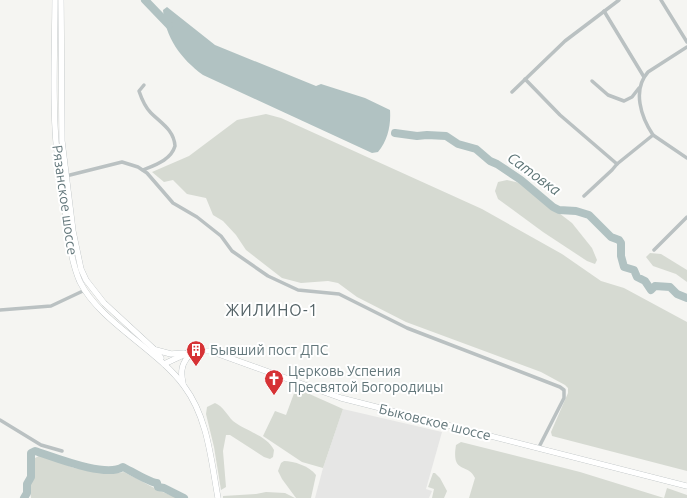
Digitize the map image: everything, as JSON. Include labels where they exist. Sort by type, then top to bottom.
[{"type":"main road","name":"Рязанское шоссе","points":[[55,0],[56,142],[72,255],[80,282],[98,306],[164,364],[184,385],[193,400],[204,428],[218,498]]},
{"type":"main road","name":"Рязанское шоссе","points":[[61,0],[62,141],[77,250],[86,280],[104,303],[155,350],[164,364]]},
{"type":"main road","points":[[155,350],[171,354],[192,351]]},
{"type":"main road","name":"Быковское шоссе","points":[[164,364],[192,351],[210,351],[223,354],[314,389],[362,404],[539,447],[687,486]]},
{"type":"main road","points":[[184,385],[181,369],[185,360],[192,351]]},
{"type":"street","points":[[512,92],[565,41],[619,0]]},
{"type":"street","points":[[661,0],[687,42]]},
{"type":"street","points":[[604,11],[644,77]]},
{"type":"street","points":[[592,81],[608,95],[624,101],[632,97],[640,87],[644,77],[687,47]]},
{"type":"street","points":[[525,79],[560,115],[617,164]]},
{"type":"street","points":[[143,170],[159,163],[171,155],[175,146],[170,132],[152,114],[142,100],[139,92],[144,85]]},
{"type":"street","points":[[640,87],[641,114],[653,135],[686,156]]},
{"type":"street","points":[[584,196],[617,164],[653,135]]},
{"type":"street","points":[[66,176],[122,162],[143,170],[173,203],[197,217],[221,236],[232,251],[268,276],[298,290],[339,294],[407,328],[560,386],[564,390],[564,398],[539,447]]},
{"type":"street","points":[[654,250],[687,217]]},
{"type":"street","points":[[0,310],[51,306],[85,290]]},
{"type":"street","points":[[0,420],[41,445],[62,451]]},
{"type":"shaded area","points":[[167,7],[215,45],[316,86],[321,84],[365,98],[390,110],[388,132],[378,152],[372,153],[203,75],[181,55],[171,38],[164,20],[163,10]]},
{"type":"shaded area","points":[[266,114],[281,118],[482,209],[562,254],[601,281],[624,288],[687,322],[687,471],[552,436],[551,432],[568,393],[568,388],[565,385],[541,372],[406,322],[357,297],[338,283],[328,281],[301,283],[282,278],[246,250],[236,235],[223,221],[213,215],[206,198],[187,194],[173,180],[164,182],[152,172],[189,156],[237,120]]},
{"type":"shaded area","points":[[507,180],[520,183],[572,223],[592,248],[597,260],[595,264],[587,261],[543,232],[498,199],[495,191],[498,182]]},
{"type":"shaded area","points":[[650,253],[661,254],[687,270],[687,282],[676,274],[653,266],[646,257]]},
{"type":"shaded area","points":[[296,388],[343,409],[323,468],[302,462],[263,436],[275,411],[286,415]]},
{"type":"shaded area","points":[[215,403],[223,408],[238,425],[261,437],[271,445],[274,450],[273,457],[270,459],[264,457],[230,435],[226,435],[223,451],[226,487],[221,490],[214,447],[206,414],[207,407]]},
{"type":"shaded area","points":[[343,409],[442,432],[426,489],[432,491],[429,498],[315,498],[323,468]]},
{"type":"shaded area","points":[[461,442],[580,472],[664,498],[469,498],[475,478],[472,473],[461,467],[456,461],[456,445]]},
{"type":"shaded area","points":[[44,456],[74,468],[117,473],[124,472],[160,491],[178,498],[31,498],[33,466],[35,458]]},
{"type":"shaded area","points":[[284,461],[301,465],[316,475],[311,498],[296,498],[282,479],[278,471],[281,463]]},
{"type":"shaded area","points":[[433,473],[440,478],[447,491],[444,498],[432,498],[434,489],[428,487]]},
{"type":"shaded area","points":[[667,488],[687,495],[687,498],[664,498]]},
{"type":"shaded area","points":[[266,492],[285,493],[295,498],[223,498],[223,496]]},
{"type":"waterway","name":"Сатовка","points":[[145,0],[169,25]]},
{"type":"waterway","name":"Сатовка","points":[[395,133],[417,136],[446,136],[458,144],[476,149],[490,161],[521,180],[553,207],[559,210],[576,211],[589,215],[611,237],[619,240],[621,243],[621,256],[624,267],[634,270],[637,277],[645,281],[651,290],[655,286],[670,287],[677,294],[687,298]]},
{"type":"waterway","points":[[24,498],[27,493],[27,484],[31,477],[31,453],[35,451],[66,462],[92,468],[115,470],[123,467],[145,479],[157,483],[158,487],[164,488],[184,498]]},
{"type":"place","name":"Бывший пост ДПС","points":[[196,367]]},
{"type":"place","name":"Церковь Успения Пресвятой Богородицы","points":[[274,396]]},
{"type":"district","name":"ЖИЛИНО-1","points":[[272,310]]}]
